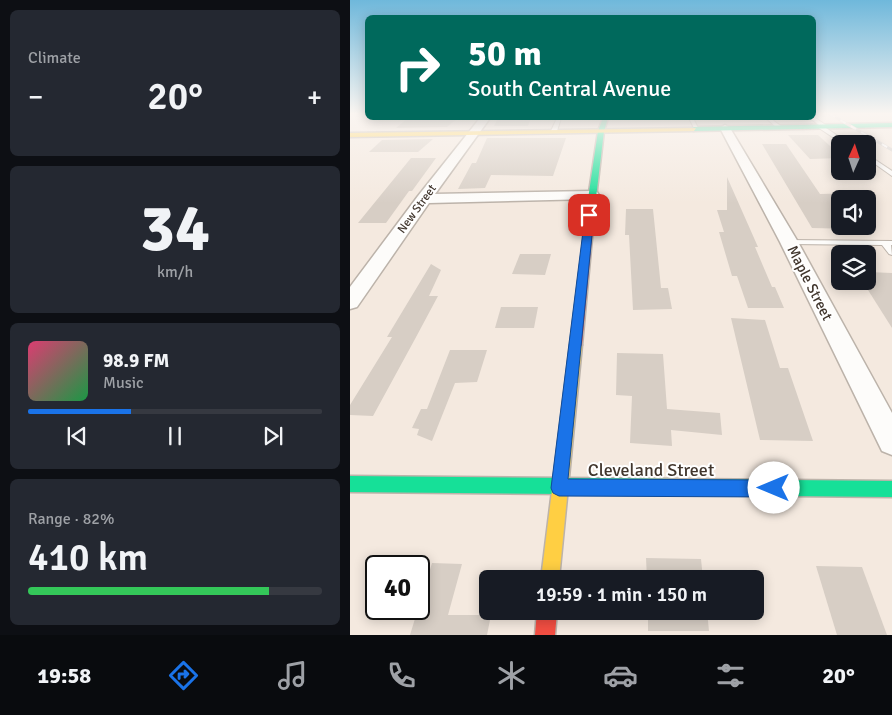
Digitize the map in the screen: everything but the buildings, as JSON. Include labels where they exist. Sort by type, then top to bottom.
[{"type":"main road","points":[[551,570],[599,144]]},
{"type":"main road","name":"Cleveland Street","points":[[350,484],[559,488],[892,489]]},
{"type":"main road","points":[[545,635],[547,620]]},
{"type":"street","name":"New Street","points":[[350,302],[464,144]]},
{"type":"street","name":"Maple Street","points":[[734,144],[789,242],[892,441]]},
{"type":"street","points":[[424,200],[592,195]]},
{"type":"lane","points":[[876,163],[892,174]]},
{"type":"lane","points":[[789,242],[888,243],[892,252]]},
{"type":"railway","points":[[881,144],[892,150]]},
{"type":"traffic: fast","points":[[591,206],[599,144]]},
{"type":"traffic: fast","points":[[350,484],[892,489]]},
{"type":"traffic: slow","points":[[551,570],[576,345]]},
{"type":"traffic: jam","points":[[576,345],[591,206]]},
{"type":"traffic: jam","points":[[545,635],[546,620]]},
{"type":"route","points":[[589,215],[559,488],[774,488]]}]
